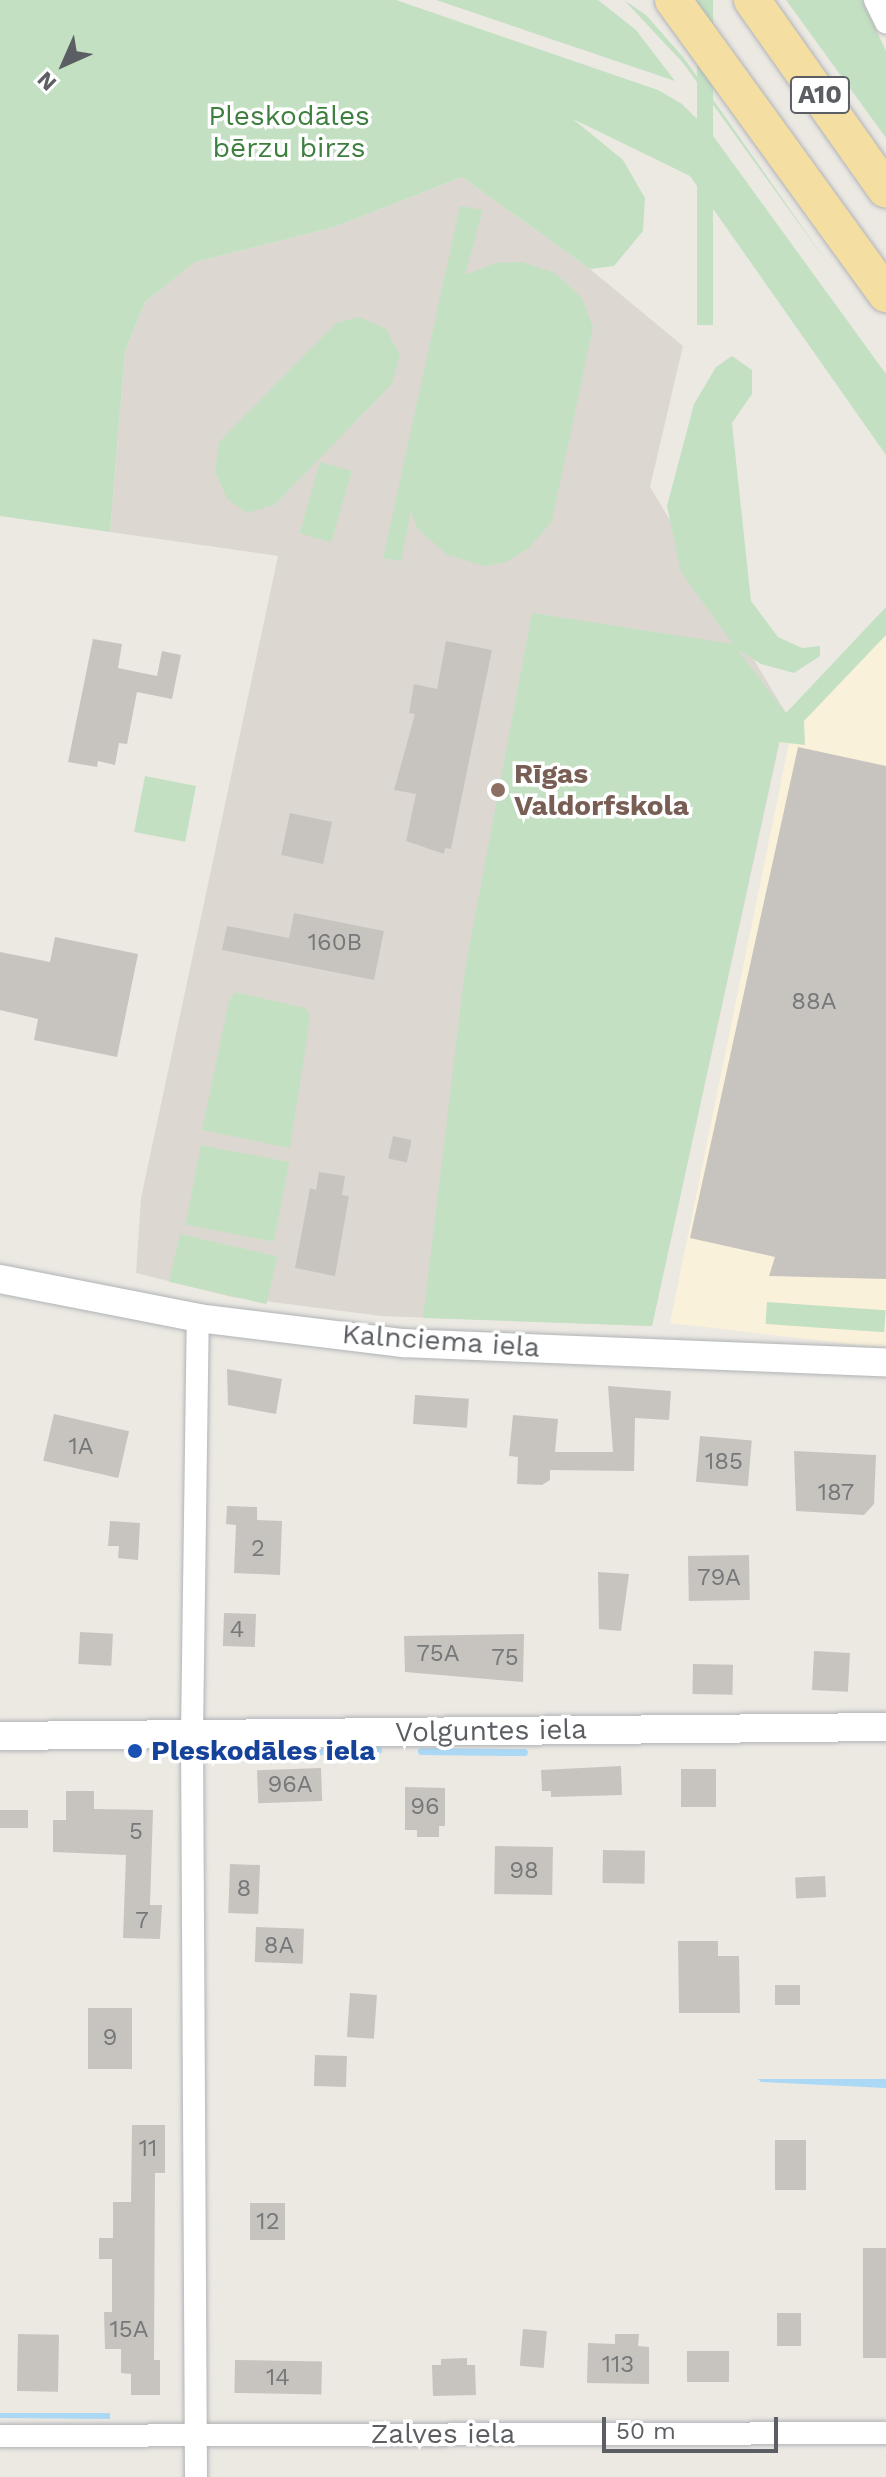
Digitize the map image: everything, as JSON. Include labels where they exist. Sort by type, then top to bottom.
[{"type":"highway","name":"A10","points":[[673,0],[886,294]]},
{"type":"highway","name":"A10","points":[[752,0],[886,190]]},
{"type":"street","points":[[875,0],[886,23]]},
{"type":"street","name":"Kalnciema iela","points":[[0,1279],[198,1318],[403,1343],[886,1362]]},
{"type":"street","points":[[196,2477],[192,1733],[198,1318]]},
{"type":"street","name":"Volguntes iela","points":[[0,1736],[886,1727]]},
{"type":"street","name":"Zalves iela","points":[[0,2436],[886,2433]]},
{"type":"shaded area","name":"Rīgas Valdorfskola","points":[[462,177],[590,269],[683,346],[650,487],[786,713],[652,1326],[381,1316],[232,1297],[136,1273],[141,1198],[278,556],[110,532],[125,351],[145,302],[195,262],[334,227]]},
{"type":"shaded area","points":[[886,623],[886,1348],[670,1323],[793,724]]},
{"type":"green space","name":"Pleskodāles bērzu birzs","points":[[0,0],[396,0],[658,90],[682,104],[711,133],[886,374],[886,455],[690,176],[573,119],[623,160],[645,198],[643,231],[614,266],[590,269],[462,177],[334,227],[195,262],[145,302],[125,351],[110,532],[0,516]]},
{"type":"green space","points":[[436,0],[598,0],[636,30],[675,81]]},
{"type":"green space","points":[[624,0],[646,15],[684,58],[831,268],[683,63]]},
{"type":"green space","points":[[697,0],[713,0],[713,325],[697,325]]},
{"type":"green space","points":[[786,0],[862,0],[886,51],[886,138]]},
{"type":"green space","points":[[460,206],[483,210],[465,275],[496,263],[522,262],[555,273],[582,298],[593,327],[552,521],[529,548],[506,562],[485,566],[447,555],[417,528],[411,511],[401,561],[383,558]]},
{"type":"green space","points":[[359,317],[386,329],[400,355],[392,384],[274,505],[247,513],[227,499],[215,471],[219,442],[336,323]]},
{"type":"green space","points":[[732,356],[752,370],[752,394],[732,423],[751,601],[778,637],[802,648],[820,646],[820,656],[794,673],[761,664],[737,649],[786,713],[886,607],[886,635],[804,721],[805,745],[779,742],[652,1326],[423,1318],[465,970],[532,613],[733,644],[681,572],[667,506],[694,404],[716,367]]},
{"type":"green space","points":[[320,462],[352,471],[331,542],[300,533]]},
{"type":"green space","points":[[145,776],[196,786],[185,842],[134,832]]},
{"type":"green space","points":[[235,992],[306,1008],[310,1018],[290,1148],[202,1130],[229,1001]]},
{"type":"green space","points":[[201,1145],[289,1162],[274,1242],[186,1225]]},
{"type":"green space","points":[[180,1234],[277,1256],[266,1304],[169,1282]]},
{"type":"green space","points":[[767,1302],[886,1310],[884,1332],[765,1324]]},
{"type":"water","points":[[758,2079],[886,2079],[886,2088],[761,2082]]},
{"type":"water","points":[[0,2413],[110,2413],[110,2419],[0,2418]]},
{"type":"building","points":[[93,639],[122,644],[118,668],[157,676],[162,651],[181,655],[172,699],[137,692],[127,744],[119,743],[115,765],[98,761],[97,767],[68,762]]},
{"type":"building","points":[[446,641],[492,650],[451,849],[445,848],[444,854],[406,841],[416,794],[394,790],[415,714],[409,713],[414,684],[437,689]]},
{"type":"building","points":[[798,747],[886,766],[886,1279],[769,1276],[775,1257],[690,1238]]},
{"type":"building","points":[[290,813],[332,822],[323,864],[281,855]]},
{"type":"building","points":[[294,913],[384,931],[374,980],[222,950],[227,926],[289,938]]},
{"type":"building","points":[[55,937],[138,954],[117,1057],[34,1040],[38,1019],[0,1010],[0,952],[50,962]]},
{"type":"building","points":[[393,1136],[412,1140],[407,1162],[388,1158]]},
{"type":"building","points":[[319,1172],[345,1176],[342,1195],[349,1196],[335,1276],[295,1268],[310,1188],[316,1190]]},
{"type":"building","points":[[227,1369],[282,1379],[276,1414],[228,1405]]},
{"type":"building","points":[[608,1386],[671,1391],[669,1420],[635,1418],[634,1471],[550,1470],[550,1480],[542,1485],[517,1484],[518,1457],[509,1456],[513,1415],[558,1419],[555,1452],[613,1452]]},
{"type":"building","points":[[415,1395],[469,1399],[467,1428],[413,1424]]},
{"type":"building","points":[[54,1414],[129,1431],[118,1478],[43,1461]]},
{"type":"building","points":[[700,1436],[752,1441],[748,1486],[696,1482]]},
{"type":"building","points":[[794,1451],[876,1455],[874,1504],[864,1515],[796,1511]]},
{"type":"building","points":[[227,1506],[257,1507],[257,1520],[282,1521],[280,1575],[234,1573],[236,1525],[226,1524]]},
{"type":"building","points":[[110,1521],[140,1523],[138,1560],[118,1558],[119,1546],[108,1546]]},
{"type":"building","points":[[749,1555],[750,1600],[689,1601],[688,1556]]},
{"type":"building","points":[[598,1572],[629,1574],[621,1631],[599,1629]]},
{"type":"building","points":[[224,1613],[256,1614],[255,1647],[223,1646]]},
{"type":"building","points":[[80,1632],[113,1634],[111,1666],[78,1664]]},
{"type":"building","points":[[524,1634],[523,1682],[405,1672],[404,1636]]},
{"type":"building","points":[[814,1651],[850,1653],[848,1692],[812,1690]]},
{"type":"building","points":[[693,1664],[733,1665],[732,1695],[692,1694]]},
{"type":"building","points":[[621,1766],[622,1795],[551,1797],[551,1791],[542,1791],[541,1770]]},
{"type":"building","points":[[321,1768],[322,1801],[258,1803],[257,1770]]},
{"type":"building","points":[[681,1769],[716,1769],[716,1807],[681,1807]]},
{"type":"building","points":[[405,1787],[445,1788],[445,1826],[439,1826],[439,1837],[417,1837],[417,1830],[405,1830]]},
{"type":"building","points":[[66,1791],[94,1791],[94,1809],[153,1810],[150,1905],[162,1905],[160,1939],[123,1938],[126,1855],[53,1852],[53,1820],[66,1820]]},
{"type":"building","points":[[0,1810],[28,1810],[28,1828],[0,1828]]},
{"type":"building","points":[[495,1846],[553,1847],[552,1895],[494,1894]]},
{"type":"building","points":[[603,1850],[645,1851],[644,1884],[602,1883]]},
{"type":"building","points":[[230,1864],[260,1865],[258,1914],[228,1913]]},
{"type":"building","points":[[825,1876],[826,1897],[796,1899],[795,1878]]},
{"type":"building","points":[[256,1927],[304,1929],[303,1964],[255,1962]]},
{"type":"building","points":[[678,1941],[718,1941],[718,1956],[739,1956],[740,2013],[679,2013]]},
{"type":"building","points":[[775,1985],[800,1985],[800,2005],[775,2005]]},
{"type":"building","points":[[350,1993],[377,1995],[374,2039],[347,2037]]},
{"type":"building","points":[[88,2008],[132,2008],[132,2069],[88,2069]]},
{"type":"building","points":[[315,2055],[347,2056],[346,2087],[314,2086]]},
{"type":"building","points":[[132,2125],[165,2125],[165,2173],[155,2173],[154,2360],[160,2360],[160,2395],[131,2395],[131,2374],[121,2373],[121,2349],[105,2349],[104,2312],[112,2312],[112,2259],[99,2259],[99,2238],[113,2238],[113,2202],[131,2202]]},
{"type":"building","points":[[775,2140],[806,2140],[806,2190],[775,2190]]},
{"type":"building","points":[[250,2203],[285,2203],[285,2240],[250,2240]]},
{"type":"building","points":[[863,2248],[886,2248],[886,2358],[863,2358]]},
{"type":"building","points":[[777,2313],[801,2313],[801,2346],[777,2346]]},
{"type":"building","points":[[523,2329],[547,2331],[544,2368],[520,2366]]},
{"type":"building","points":[[18,2334],[59,2335],[58,2392],[17,2391]]},
{"type":"building","points":[[615,2334],[639,2334],[638,2346],[649,2347],[649,2384],[587,2383],[588,2343],[615,2344]]},
{"type":"building","points":[[687,2351],[729,2351],[729,2382],[687,2382]]},
{"type":"building","points":[[467,2358],[467,2365],[475,2365],[476,2395],[433,2396],[432,2365],[441,2365],[441,2359]]},
{"type":"building","points":[[235,2360],[322,2362],[321,2395],[234,2393]]},
{"type":"waterway","points":[[271,1752],[378,1750]]},
{"type":"waterway","points":[[421,1751],[524,1752]]},
{"type":"place","name":"Rīgas Valdorfskola","points":[[498,790]]},
{"type":"place","name":"Pleskodāles iela","points":[[135,1751]]}]
